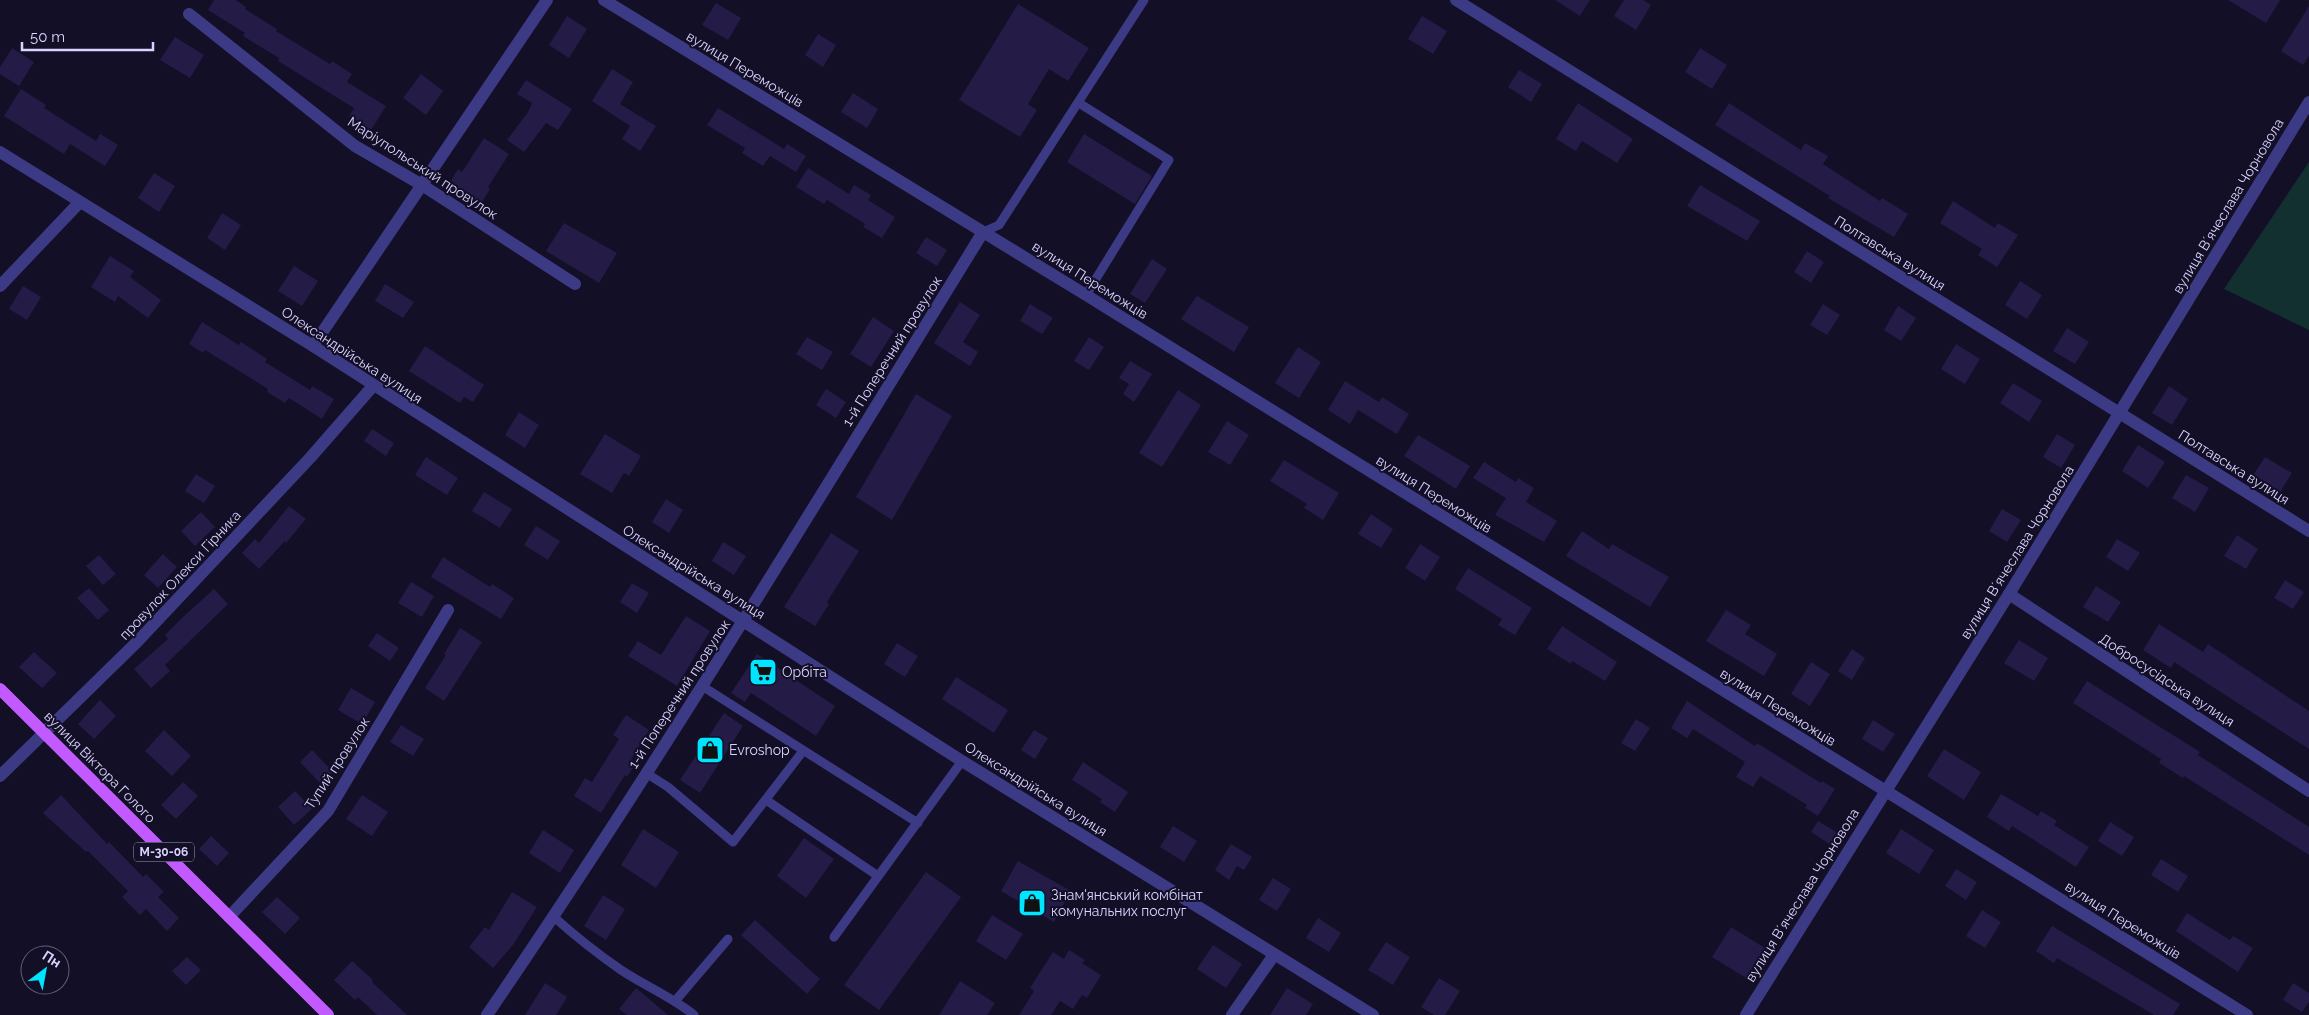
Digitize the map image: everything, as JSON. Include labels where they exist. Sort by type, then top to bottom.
[{"type":"main road","name":"вулиця Віктора Голого","points":[[0,689],[328,1015]]},
{"type":"street","points":[[313,346],[547,0]]},
{"type":"street","name":"вулиця Переможців","points":[[604,0],[1086,295],[2247,1015]]},
{"type":"street","name":"Полтавська вулиця","points":[[1456,0],[2309,531]]},
{"type":"street","name":"Маріупольський провулок","points":[[189,14],[355,146],[422,185],[575,284]]},
{"type":"street","name":"вулиця Вʼячеслава Чорновола","points":[[1746,1015],[2009,594],[2309,102]]},
{"type":"street","name":"Олександрійська вулиця","points":[[0,152],[79,203],[313,346],[962,760],[1372,1015]]},
{"type":"street","points":[[0,286],[79,203]]},
{"type":"street","name":"1-й Поперечний провулок","points":[[487,1015],[554,917],[702,686],[983,232]]},
{"type":"street","name":"провулок Олекси Гірника","points":[[0,776],[137,642],[310,458],[373,386]]},
{"type":"street","name":"Добросусідська вулиця","points":[[2009,594],[2309,791]]},
{"type":"street","name":"Тупий провулок","points":[[228,916],[328,811],[448,610]]},
{"type":"street","points":[[1232,1015],[1274,955]]},
{"type":"lane","points":[[983,232],[999,225],[1144,0]]},
{"type":"lane","points":[[1078,103],[1169,160],[1086,295]]},
{"type":"lane","points":[[702,686],[918,823]]},
{"type":"lane","points":[[646,773],[668,787],[733,842],[803,750]]},
{"type":"lane","points":[[834,936],[962,760]]},
{"type":"lane","points":[[766,800],[878,876]]},
{"type":"lane","points":[[554,917],[572,934],[621,970],[676,1000],[694,1015]]},
{"type":"lane","points":[[676,1000],[728,939]]},
{"type":"green space","points":[[2309,162],[2309,330],[2224,289]]},
{"type":"building","points":[[214,0],[236,0],[246,7],[245,9],[277,29],[276,31],[330,64],[332,61],[352,74],[347,82],[386,106],[371,130],[349,116],[354,108],[278,61],[279,58],[243,36],[245,33],[208,10]]},
{"type":"building","points":[[1555,0],[1590,0],[1580,16]]},
{"type":"building","points":[[1624,0],[1643,0],[1651,5],[1636,30],[1614,16]]},
{"type":"building","points":[[2228,0],[2280,0],[2266,23]]},
{"type":"building","points":[[716,3],[741,18],[728,40],[702,25]]},
{"type":"building","points":[[1018,4],[1089,48],[1068,81],[1049,69],[1028,104],[1037,110],[1020,137],[959,100]]},
{"type":"building","points":[[2309,6],[2309,56],[2303,65],[2281,51]]},
{"type":"building","points":[[567,16],[587,29],[569,58],[549,45]]},
{"type":"building","points":[[1422,16],[1447,31],[1433,54],[1408,39]]},
{"type":"building","points":[[818,34],[836,45],[823,67],[805,55]]},
{"type":"building","points":[[175,37],[204,55],[190,78],[160,60]]},
{"type":"building","points":[[12,48],[34,62],[19,86],[0,74],[0,67]]},
{"type":"building","points":[[1700,48],[1727,65],[1712,89],[1685,72]]},
{"type":"building","points":[[612,69],[633,82],[620,104],[656,126],[640,151],[622,139],[630,126],[592,101]]},
{"type":"building","points":[[1519,70],[1542,84],[1531,102],[1508,87]]},
{"type":"building","points":[[421,74],[443,91],[426,115],[403,98]]},
{"type":"building","points":[[526,80],[572,109],[558,130],[546,123],[524,152],[507,140],[528,112],[532,103],[517,94]]},
{"type":"building","points":[[21,89],[46,105],[44,108],[96,141],[100,134],[118,145],[105,166],[70,144],[64,154],[4,116]]},
{"type":"building","points":[[853,93],[878,109],[867,128],[841,112]]},
{"type":"building","points":[[1578,103],[1633,139],[1617,163],[1582,141],[1576,151],[1556,139]]},
{"type":"building","points":[[1729,103],[1801,150],[1805,143],[1828,156],[1823,164],[1880,201],[1882,198],[1908,214],[1894,237],[1828,198],[1830,196],[1715,125]]},
{"type":"building","points":[[718,108],[784,149],[787,144],[806,156],[796,172],[770,156],[763,166],[742,153],[745,148],[707,125]]},
{"type":"building","points":[[1084,134],[1152,176],[1135,204],[1067,162]]},
{"type":"building","points":[[484,138],[509,154],[488,187],[490,189],[479,207],[447,187],[458,169],[462,172]]},
{"type":"building","points":[[808,168],[849,194],[854,185],[871,195],[868,200],[895,217],[882,238],[863,227],[865,224],[827,200],[824,204],[796,187]]},
{"type":"building","points":[[154,173],[175,186],[159,212],[138,198]]},
{"type":"building","points":[[1700,185],[1760,221],[1747,241],[1687,206]]},
{"type":"building","points":[[1953,201],[1995,228],[1998,223],[2018,235],[1997,267],[1978,255],[1982,249],[1940,223]]},
{"type":"building","points":[[222,213],[241,225],[225,250],[207,238]]},
{"type":"building","points":[[564,223],[617,253],[599,283],[546,251]]},
{"type":"building","points":[[926,237],[947,250],[937,266],[916,253]]},
{"type":"building","points":[[1807,251],[1824,262],[1811,283],[1794,272]]},
{"type":"building","points":[[110,256],[134,271],[130,277],[161,300],[148,318],[118,296],[115,302],[91,287]]},
{"type":"building","points":[[1152,259],[1167,269],[1145,303],[1130,294]]},
{"type":"building","points":[[294,266],[318,281],[302,306],[278,291]]},
{"type":"building","points":[[2020,281],[2042,295],[2027,319],[2005,305]]},
{"type":"building","points":[[385,284],[414,302],[403,318],[375,301]]},
{"type":"building","points":[[23,286],[41,297],[27,320],[9,309]]},
{"type":"building","points":[[1197,296],[1249,327],[1234,352],[1181,319]]},
{"type":"building","points":[[960,302],[980,315],[963,342],[978,352],[970,366],[934,343]]},
{"type":"building","points":[[1030,304],[1053,318],[1042,334],[1020,321]]},
{"type":"building","points":[[1823,304],[1840,315],[1827,335],[1810,325]]},
{"type":"building","points":[[1898,306],[1916,318],[1901,341],[1884,330]]},
{"type":"building","points":[[873,317],[894,331],[871,367],[850,354]]},
{"type":"building","points":[[202,322],[239,345],[241,342],[267,359],[265,362],[310,390],[312,386],[334,399],[322,419],[289,398],[285,403],[267,392],[268,389],[205,350],[203,353],[189,344]]},
{"type":"building","points":[[2067,328],[2089,342],[2075,364],[2053,351]]},
{"type":"building","points":[[807,337],[833,352],[822,370],[796,354]]},
{"type":"building","points":[[1089,337],[1104,347],[1089,370],[1074,361]]},
{"type":"building","points":[[1956,344],[1980,359],[1965,384],[1941,369]]},
{"type":"building","points":[[425,346],[484,385],[473,402],[464,397],[460,403],[409,371]]},
{"type":"building","points":[[1298,347],[1321,362],[1299,398],[1275,383]]},
{"type":"building","points":[[1130,361],[1152,374],[1134,402],[1123,394],[1129,384],[1119,378]]},
{"type":"building","points":[[1345,381],[1379,402],[1382,397],[1409,414],[1397,434],[1358,410],[1350,424],[1328,410]]},
{"type":"building","points":[[2013,383],[2042,401],[2029,422],[2000,403]]},
{"type":"building","points":[[2169,386],[2188,399],[2172,425],[2152,413]]},
{"type":"building","points":[[826,389],[846,402],[836,418],[816,405]]},
{"type":"building","points":[[1178,390],[1201,405],[1162,467],[1139,453]]},
{"type":"building","points":[[916,394],[952,416],[892,520],[856,497]]},
{"type":"building","points":[[519,412],[539,425],[525,448],[505,435]]},
{"type":"building","points":[[1227,421],[1249,435],[1230,465],[1208,452]]},
{"type":"building","points":[[372,429],[394,443],[386,456],[364,441]]},
{"type":"building","points":[[605,434],[641,456],[629,476],[624,473],[612,493],[580,474]]},
{"type":"building","points":[[2057,434],[2075,445],[2061,468],[2043,457]]},
{"type":"building","points":[[1418,435],[1470,466],[1456,489],[1404,456]]},
{"type":"building","points":[[2138,445],[2165,462],[2148,488],[2122,471]]},
{"type":"building","points":[[426,457],[458,478],[447,495],[415,475]]},
{"type":"building","points":[[2265,457],[2292,473],[2280,492],[2253,475]]},
{"type":"building","points":[[1284,460],[1339,493],[1323,520],[1304,508],[1307,504],[1270,481]]},
{"type":"building","points":[[1484,462],[1516,482],[1518,478],[1534,488],[1526,502],[1557,521],[1544,542],[1495,515],[1506,498],[1473,478]]},
{"type":"building","points":[[196,474],[215,486],[204,503],[185,491]]},
{"type":"building","points":[[2186,475],[2209,488],[2195,512],[2172,498]]},
{"type":"building","points":[[484,492],[512,509],[500,528],[472,511]]},
{"type":"building","points":[[666,499],[683,510],[669,533],[652,522]]},
{"type":"building","points":[[289,506],[306,519],[286,543],[285,541],[259,569],[242,553],[255,539],[259,543]]},
{"type":"building","points":[[2002,509],[2021,520],[2007,542],[1989,531]]},
{"type":"building","points":[[201,512],[215,527],[195,546],[181,531]]},
{"type":"building","points":[[1371,514],[1393,529],[1381,548],[1358,534]]},
{"type":"building","points":[[536,526],[560,541],[548,560],[524,545]]},
{"type":"building","points":[[1582,531],[1609,549],[1612,544],[1669,577],[1650,607],[1566,556]]},
{"type":"building","points":[[831,533],[859,551],[827,602],[829,604],[815,626],[784,607]]},
{"type":"building","points":[[2237,535],[2258,549],[2246,569],[2224,556]]},
{"type":"building","points":[[2117,539],[2140,553],[2128,571],[2106,557]]},
{"type":"building","points":[[723,542],[746,556],[734,575],[712,561]]},
{"type":"building","points":[[1420,544],[1440,557],[1425,581],[1405,568]]},
{"type":"building","points":[[163,554],[177,567],[158,588],[144,575]]},
{"type":"building","points":[[99,555],[116,574],[103,585],[86,566]]},
{"type":"building","points":[[443,557],[490,587],[492,584],[514,598],[501,619],[431,577]]},
{"type":"building","points":[[1468,568],[1532,608],[1515,635],[1498,625],[1502,619],[1455,589]]},
{"type":"building","points":[[2285,580],[2304,592],[2293,609],[2274,598]]},
{"type":"building","points":[[411,582],[434,596],[422,617],[398,603]]},
{"type":"building","points":[[632,583],[649,593],[637,613],[620,602]]},
{"type":"building","points":[[2096,586],[2121,602],[2108,622],[2083,607]]},
{"type":"building","points":[[89,588],[109,610],[98,620],[77,598]]},
{"type":"building","points":[[214,589],[228,604],[165,665],[170,671],[151,688],[134,669],[168,639],[165,635]]},
{"type":"building","points":[[1726,610],[1751,625],[1745,634],[1777,654],[1764,676],[1706,641]]},
{"type":"building","points":[[686,616],[710,631],[677,686],[628,656],[638,641],[661,655]]},
{"type":"building","points":[[2159,624],[2203,652],[2208,644],[2309,711],[2309,749],[2174,662],[2171,668],[2143,650]]},
{"type":"building","points":[[1562,626],[1617,662],[1605,681],[1572,661],[1571,664],[1547,649]]},
{"type":"building","points":[[460,628],[482,642],[444,701],[425,688],[446,655],[444,654]]},
{"type":"building","points":[[377,633],[399,648],[390,661],[368,646]]},
{"type":"building","points":[[2019,640],[2048,658],[2034,681],[2004,663]]},
{"type":"building","points":[[897,643],[918,656],[905,677],[884,664]]},
{"type":"building","points":[[1852,649],[1865,658],[1852,680],[1838,671]]},
{"type":"building","points":[[34,652],[57,673],[42,688],[19,667]]},
{"type":"building","points":[[757,654],[835,706],[816,736],[751,693],[745,702],[731,693]]},
{"type":"building","points":[[1811,662],[1830,674],[1810,706],[1791,694]]},
{"type":"building","points":[[956,677],[1008,710],[994,733],[942,699]]},
{"type":"building","points":[[2087,681],[2200,752],[2198,755],[2309,827],[2309,855],[2184,776],[2183,778],[2159,763],[2161,759],[2073,703]]},
{"type":"building","points":[[351,688],[375,702],[362,724],[338,710]]},
{"type":"building","points":[[100,700],[116,716],[94,739],[78,724]]},
{"type":"building","points":[[1687,701],[1755,746],[1757,743],[1821,783],[1822,781],[1835,789],[1818,816],[1805,808],[1807,805],[1760,776],[1753,787],[1736,777],[1745,762],[1693,729],[1687,738],[1671,728]]},
{"type":"building","points":[[724,713],[743,726],[700,793],[680,780]]},
{"type":"building","points":[[626,715],[649,730],[631,759],[636,763],[627,777],[625,775],[601,813],[574,796],[585,778],[592,782],[619,739],[613,735]]},
{"type":"building","points":[[1636,719],[1650,728],[1635,751],[1621,743]]},
{"type":"building","points":[[1873,720],[1895,734],[1883,752],[1862,739]]},
{"type":"building","points":[[401,725],[424,739],[413,756],[390,742]]},
{"type":"building","points":[[164,730],[191,756],[172,776],[145,751]]},
{"type":"building","points":[[1034,730],[1048,738],[1035,759],[1021,750]]},
{"type":"building","points":[[1944,749],[1981,772],[1964,800],[1927,776]]},
{"type":"building","points":[[312,750],[333,772],[321,784],[300,762]]},
{"type":"building","points":[[1083,762],[1128,792],[1115,812],[1100,802],[1102,799],[1072,780]]},
{"type":"building","points":[[183,782],[198,796],[176,819],[161,805]]},
{"type":"building","points":[[295,791],[312,809],[294,825],[278,807]]},
{"type":"building","points":[[2001,794],[2038,816],[2041,811],[2057,821],[2054,825],[2089,847],[2076,867],[2012,826],[2009,831],[1987,817]]},
{"type":"building","points":[[61,795],[107,844],[109,842],[143,877],[146,874],[164,892],[158,897],[179,918],[167,931],[146,909],[140,915],[122,897],[128,891],[88,851],[86,852],[43,813]]},
{"type":"building","points":[[362,795],[388,812],[372,836],[346,819]]},
{"type":"building","points":[[1818,821],[1838,833],[1831,845],[1811,832]]},
{"type":"building","points":[[2110,822],[2134,837],[2122,856],[2098,841]]},
{"type":"building","points":[[1173,826],[1197,841],[1184,862],[1160,847]]},
{"type":"building","points":[[643,829],[679,852],[656,888],[621,865]]},
{"type":"building","points":[[1901,829],[1934,850],[1919,874],[1886,853]]},
{"type":"building","points":[[543,830],[574,850],[560,873],[529,853]]},
{"type":"building","points":[[211,836],[229,853],[217,866],[199,849]]},
{"type":"building","points":[[804,838],[834,859],[806,898],[777,876]]},
{"type":"building","points":[[1231,844],[1252,857],[1244,870],[1237,866],[1229,880],[1215,870]]},
{"type":"building","points":[[2161,859],[2188,876],[2178,892],[2151,875]]},
{"type":"building","points":[[1018,861],[1071,891],[1054,922],[1001,891]]},
{"type":"building","points":[[1956,869],[1977,882],[1966,900],[1945,886]]},
{"type":"building","points":[[926,872],[961,897],[879,1010],[844,985]]},
{"type":"building","points":[[1273,878],[1291,889],[1277,911],[1259,900]]},
{"type":"building","points":[[512,892],[537,907],[513,945],[493,968],[469,947],[485,927],[489,930]]},
{"type":"building","points":[[603,895],[625,909],[606,940],[584,926]]},
{"type":"building","points":[[277,897],[300,918],[285,934],[262,912]]},
{"type":"building","points":[[1982,910],[2001,922],[1985,948],[1966,936]]},
{"type":"building","points":[[2187,913],[2230,940],[2233,936],[2253,948],[2238,972],[2176,931]]},
{"type":"building","points":[[992,915],[1023,934],[1006,960],[976,941]]},
{"type":"building","points":[[1318,918],[1341,933],[1329,952],[1306,938]]},
{"type":"building","points":[[755,920],[820,979],[807,994],[741,935]]},
{"type":"building","points":[[2052,926],[2180,1004],[2173,1015],[2154,1015],[2057,958],[2054,963],[2036,951]]},
{"type":"building","points":[[1731,927],[1765,948],[1746,978],[1712,957]]},
{"type":"building","points":[[1386,942],[1410,957],[1393,985],[1368,970]]},
{"type":"building","points":[[1213,945],[1242,964],[1226,988],[1197,969]]},
{"type":"building","points":[[1069,950],[1085,960],[1082,963],[1101,975],[1087,998],[1082,995],[1073,1009],[1060,1001],[1051,1015],[1019,1015],[1034,991],[1030,988],[1053,952],[1064,959]]},
{"type":"building","points":[[187,957],[201,970],[186,985],[172,971]]},
{"type":"building","points":[[352,961],[407,1015],[377,1015],[358,997],[355,1000],[334,980]]},
{"type":"building","points":[[1439,978],[1460,991],[1445,1015],[1434,1015],[1421,1007]]},
{"type":"building","points":[[960,981],[995,1003],[987,1015],[939,1015]]},
{"type":"building","points":[[545,983],[567,997],[556,1015],[525,1015]]},
{"type":"building","points":[[2293,983],[2309,993],[2309,1002],[2302,1012],[2283,1000]]},
{"type":"building","points":[[636,988],[668,1015],[627,1015],[619,1009]]},
{"type":"building","points":[[1287,988],[1313,1004],[1306,1015],[1270,1015]]},
{"type":"place","name":"Орбіта","points":[[763,672]]},
{"type":"place","name":"Evroshop","points":[[710,750]]},
{"type":"place","name":"Знам'янський комбінат комунальних послуг","points":[[1032,903]]}]
